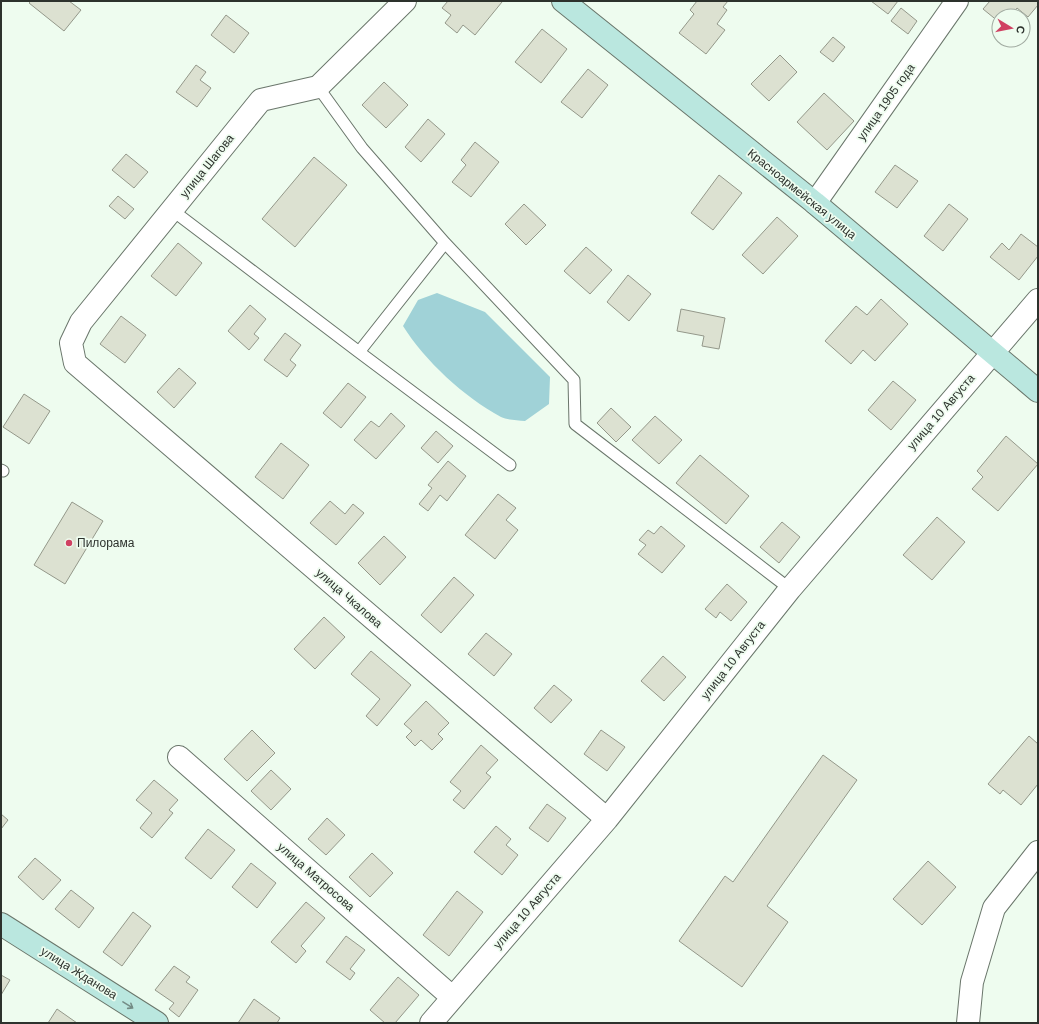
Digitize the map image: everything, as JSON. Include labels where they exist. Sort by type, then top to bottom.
[{"type":"main road","name":"Красноармейская улица","points":[[563,1],[815,203],[1038,391]]},
{"type":"main road","name":"улица Жданова","points":[[1,924],[156,1023]]},
{"type":"street","points":[[318,88],[405,1]]},
{"type":"street","name":"улица 1905 года","points":[[815,203],[957,1]]},
{"type":"street","name":"улица Шагова","points":[[91,378],[75,363],[71,343],[81,322],[261,100],[318,88]]},
{"type":"street","name":"улица 10 Августа","points":[[430,1023],[607,819],[790,589],[1038,300]]},
{"type":"street","name":"улица Чкалова","points":[[91,378],[607,819]]},
{"type":"street","name":"улица Матросова","points":[[179,757],[452,997]]},
{"type":"street","points":[[968,1023],[972,982],[994,908],[1038,852]]},
{"type":"lane","points":[[318,88],[362,148],[445,242],[574,380],[574,424],[790,589]]},
{"type":"lane","points":[[172,210],[510,465]]},
{"type":"lane","points":[[359,352],[445,242]]},
{"type":"water","points":[[437,293],[485,312],[550,377],[549,404],[525,421],[503,418],[473,399],[446,377],[422,352],[403,326],[418,300]]},
{"type":"building","points":[[31,1],[69,1],[81,10],[64,31],[29,3]]},
{"type":"building","points":[[448,1],[502,2],[475,35],[463,25],[457,33],[445,23],[451,15],[442,8]]},
{"type":"building","points":[[697,1],[728,1],[723,7],[727,10],[717,24],[725,30],[706,54],[679,33],[694,14],[690,10]]},
{"type":"building","points":[[871,1],[898,1],[888,14]]},
{"type":"building","points":[[990,1],[1038,1],[1038,5],[1031,13],[1031,8],[991,8],[991,16],[983,9]]},
{"type":"building","points":[[901,8],[917,21],[908,34],[891,21]]},
{"type":"building","points":[[226,15],[249,33],[234,53],[211,35]]},
{"type":"building","points":[[542,29],[567,49],[541,83],[515,62]]},
{"type":"building","points":[[833,37],[845,47],[833,62],[820,52]]},
{"type":"building","points":[[780,55],[797,72],[769,101],[751,84]]},
{"type":"building","points":[[196,65],[206,72],[200,80],[211,88],[197,107],[176,92]]},
{"type":"building","points":[[588,69],[608,85],[582,118],[561,102]]},
{"type":"building","points":[[384,82],[408,105],[386,128],[362,105]]},
{"type":"building","points":[[824,93],[854,121],[827,150],[797,122]]},
{"type":"building","points":[[428,119],[445,134],[421,162],[405,147]]},
{"type":"building","points":[[475,142],[499,162],[471,197],[452,182],[466,165],[461,160]]},
{"type":"building","points":[[126,154],[148,172],[134,188],[112,170]]},
{"type":"building","points":[[314,157],[347,185],[295,247],[262,219]]},
{"type":"building","points":[[895,165],[918,181],[897,208],[875,192]]},
{"type":"building","points":[[719,175],[742,193],[713,230],[691,213]]},
{"type":"building","points":[[118,196],[134,209],[125,219],[109,206]]},
{"type":"building","points":[[524,204],[546,225],[526,245],[505,224]]},
{"type":"building","points":[[949,204],[968,219],[943,251],[924,236]]},
{"type":"building","points":[[777,217],[798,236],[763,274],[742,255]]},
{"type":"building","points":[[1021,234],[1038,247],[1038,256],[1019,280],[990,257],[1002,243],[1009,250]]},
{"type":"building","points":[[178,243],[202,263],[176,296],[151,276]]},
{"type":"building","points":[[586,247],[612,270],[590,294],[564,271]]},
{"type":"building","points":[[628,275],[651,294],[629,321],[607,302]]},
{"type":"building","points":[[881,299],[908,324],[875,361],[863,350],[851,364],[825,341],[856,306],[867,315]]},
{"type":"building","points":[[250,305],[266,319],[254,334],[259,338],[249,350],[228,331]]},
{"type":"building","points":[[681,309],[725,318],[719,349],[702,346],[704,336],[677,331]]},
{"type":"building","points":[[121,316],[146,335],[125,363],[100,344]]},
{"type":"building","points":[[285,333],[301,345],[290,360],[296,365],[287,377],[264,360]]},
{"type":"building","points":[[179,368],[196,383],[174,408],[157,392]]},
{"type":"building","points":[[893,381],[916,400],[891,430],[868,410]]},
{"type":"building","points":[[348,383],[366,397],[341,428],[323,413]]},
{"type":"building","points":[[24,394],[50,411],[29,444],[3,427]]},
{"type":"building","points":[[611,408],[631,427],[616,442],[597,423]]},
{"type":"building","points":[[391,413],[405,426],[376,459],[354,440],[371,421],[379,427]]},
{"type":"building","points":[[655,416],[682,440],[659,464],[632,440]]},
{"type":"building","points":[[436,431],[453,446],[438,463],[421,448]]},
{"type":"building","points":[[1006,436],[1038,464],[998,511],[972,489],[983,477],[977,471]]},
{"type":"building","points":[[281,443],[309,465],[283,499],[255,477]]},
{"type":"building","points":[[700,455],[749,496],[726,524],[676,483]]},
{"type":"building","points":[[448,461],[466,476],[447,501],[440,495],[428,511],[419,504],[432,488],[428,485]]},
{"type":"building","points":[[498,494],[516,508],[506,520],[518,530],[495,559],[465,535]]},
{"type":"building","points":[[330,501],[345,514],[353,504],[364,513],[336,545],[310,523]]},
{"type":"building","name":"Пилорама","points":[[72,502],[103,521],[65,584],[34,565]]},
{"type":"building","points":[[937,517],[965,542],[932,580],[903,555]]},
{"type":"building","points":[[782,522],[800,537],[779,563],[760,547]]},
{"type":"building","points":[[661,526],[685,546],[662,573],[638,554],[646,545],[639,540],[648,530],[654,534]]},
{"type":"building","points":[[384,536],[406,557],[380,585],[358,563]]},
{"type":"building","points":[[454,577],[474,595],[441,633],[421,615]]},
{"type":"building","points":[[727,584],[747,602],[731,621],[720,612],[716,618],[705,609]]},
{"type":"building","points":[[324,617],[345,637],[315,669],[294,649]]},
{"type":"building","points":[[486,633],[512,654],[494,676],[468,654]]},
{"type":"building","points":[[371,651],[411,685],[377,726],[366,716],[380,699],[351,674]]},
{"type":"building","points":[[663,656],[686,677],[664,701],[641,681]]},
{"type":"building","points":[[554,685],[572,700],[551,723],[534,708]]},
{"type":"building","points":[[426,701],[449,723],[438,734],[443,739],[432,750],[421,740],[415,746],[406,737],[412,731],[404,724]]},
{"type":"building","points":[[252,730],[275,753],[247,781],[224,759]]},
{"type":"building","points":[[601,730],[625,747],[607,771],[584,754]]},
{"type":"building","points":[[1029,736],[1038,744],[1038,784],[1021,805],[1003,790],[1000,794],[988,784]]},
{"type":"building","points":[[481,745],[498,760],[486,773],[491,777],[464,809],[453,800],[461,791],[450,782]]},
{"type":"building","points":[[823,755],[857,780],[767,906],[788,922],[742,987],[679,941],[725,876],[733,882]]},
{"type":"building","points":[[271,770],[291,789],[271,810],[251,791]]},
{"type":"building","points":[[154,780],[178,800],[169,810],[173,813],[152,838],[140,828],[152,813],[136,800]]},
{"type":"building","points":[[547,804],[566,818],[548,842],[529,828]]},
{"type":"building","points":[[1,814],[8,820],[1,829]]},
{"type":"building","points":[[327,818],[345,835],[326,855],[308,839]]},
{"type":"building","points":[[496,826],[511,839],[506,845],[518,855],[502,875],[474,852]]},
{"type":"building","points":[[208,829],[235,850],[211,879],[185,858]]},
{"type":"building","points":[[372,853],[393,873],[370,897],[349,877]]},
{"type":"building","points":[[35,858],[61,880],[43,900],[18,877]]},
{"type":"building","points":[[928,861],[956,887],[922,925],[893,899]]},
{"type":"building","points":[[251,863],[276,883],[257,908],[232,887]]},
{"type":"building","points":[[71,890],[94,908],[79,928],[55,909]]},
{"type":"building","points":[[457,891],[483,912],[449,956],[423,935]]},
{"type":"building","points":[[306,902],[325,918],[301,946],[306,951],[296,963],[271,942]]},
{"type":"building","points":[[133,912],[151,926],[122,966],[103,952]]},
{"type":"building","points":[[346,936],[365,950],[350,969],[355,973],[350,980],[326,962]]},
{"type":"building","points":[[174,966],[190,977],[186,982],[198,990],[179,1017],[169,1009],[174,1003],[155,990]]},
{"type":"building","points":[[1,975],[10,980],[1,995]]},
{"type":"building","points":[[398,977],[419,995],[395,1023],[385,1023],[370,1010]]},
{"type":"building","points":[[254,999],[280,1018],[277,1023],[238,1023]]},
{"type":"building","points":[[57,1009],[77,1023],[48,1023]]},
{"type":"place","name":"Пилорама","points":[[69,543]]}]
